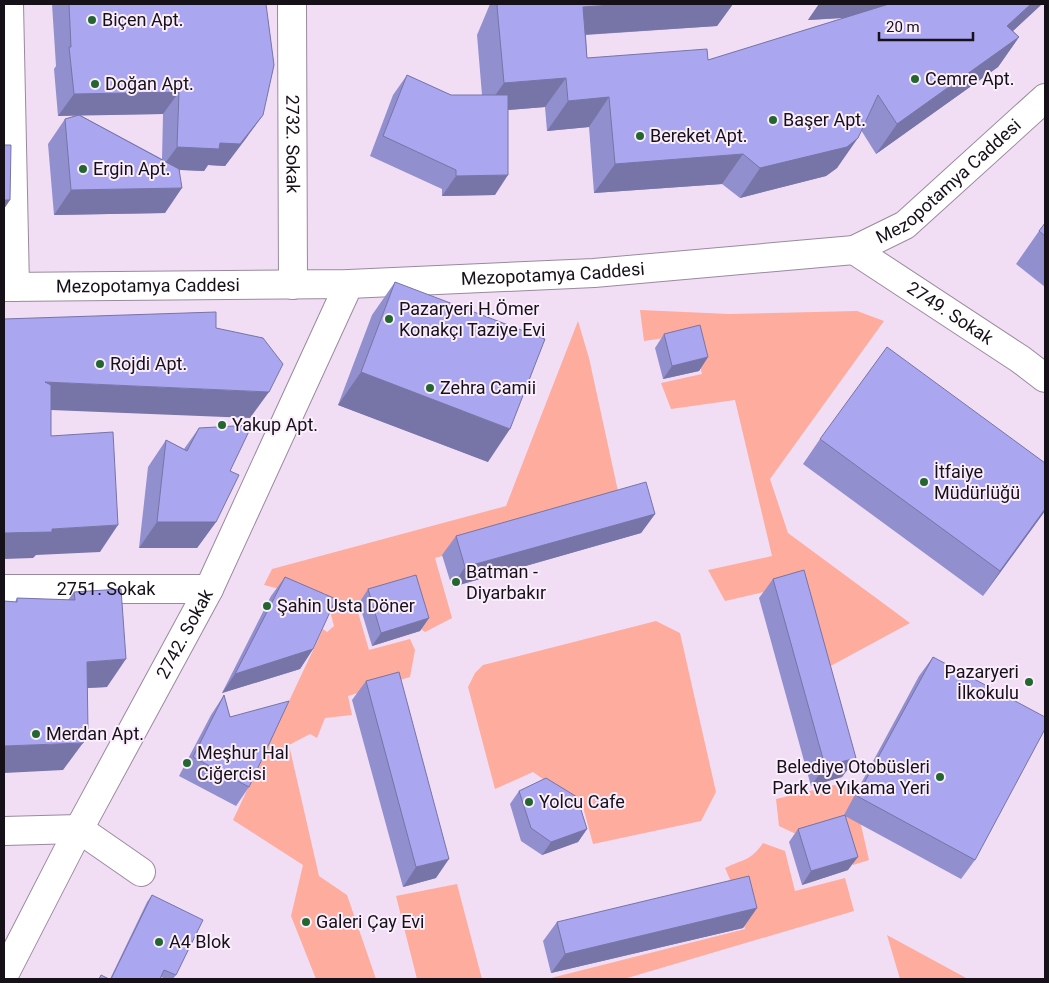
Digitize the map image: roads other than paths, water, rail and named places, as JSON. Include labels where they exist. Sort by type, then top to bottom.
[{"type":"street","points":[[9,4],[10,287]]},
{"type":"street","name":"2732. Sokak","points":[[292,4],[293,285]]},
{"type":"street","name":"Mezopotamya Caddesi","points":[[10,287],[349,284],[594,274],[854,250],[905,225],[1045,98]]},
{"type":"street","name":"2749. Sokak","points":[[854,250],[1020,359],[1045,378]]},
{"type":"street","name":"2742. Sokak","points":[[4,975],[79,829],[209,589],[349,284]]},
{"type":"street","name":"2751. Sokak","points":[[4,589],[209,589]]},
{"type":"street","points":[[4,831],[79,829],[141,872]]},
{"type":"place","name":"Biçen Apt.","points":[[92,20]]},
{"type":"place","name":"Cemre Apt.","points":[[915,79]]},
{"type":"place","name":"Doğan Apt.","points":[[95,84]]},
{"type":"place","name":"Başer Apt.","points":[[773,120]]},
{"type":"place","name":"Bereket Apt.","points":[[640,136]]},
{"type":"place","name":"Ergin Apt.","points":[[83,169]]},
{"type":"place","name":"Pazaryeri H.Ömer Konakçı Taziye Evi","points":[[389,319]]},
{"type":"place","name":"Rojdi Apt.","points":[[100,364]]},
{"type":"place","name":"Zehra Camii","points":[[430,388]]},
{"type":"place","name":"Yakup Apt.","points":[[222,425]]},
{"type":"place","name":"İtfaiye Müdürlüğü","points":[[924,482]]},
{"type":"place","name":"Batman - Diyarbakır","points":[[456,582]]},
{"type":"place","name":"Şahin Usta Döner","points":[[267,606]]},
{"type":"place","name":"Pazaryeri İlkokulu","points":[[1029,682]]},
{"type":"place","name":"Merdan Apt.","points":[[36,734]]},
{"type":"place","name":"Meşhur Hal Ciğercisi","points":[[187,763]]},
{"type":"place","name":"Belediye Otobüsleri Park ve Yıkama Yeri","points":[[940,777]]},
{"type":"place","name":"Yolcu Cafe","points":[[529,802]]},
{"type":"place","name":"Galeri Çay Evi","points":[[306,922]]},
{"type":"place","name":"A4 Blok","points":[[159,942]]}]
